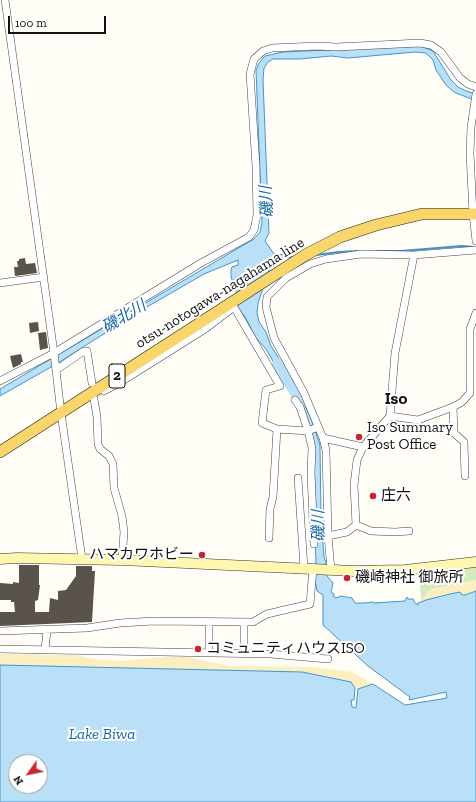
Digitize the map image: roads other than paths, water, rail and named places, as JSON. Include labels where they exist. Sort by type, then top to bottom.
[{"type":"main road","name":"otsu-notogawa-nagahama line","points":[[0,452],[270,278],[284,274],[307,254],[340,237],[376,225],[422,214],[474,214]]},
{"type":"street","points":[[5,0],[82,559]]},
{"type":"street","points":[[0,381],[54,354],[201,263],[249,237],[254,230],[257,215],[250,74],[254,60],[262,51],[272,48],[287,47],[420,43],[431,45],[441,52],[460,78],[468,84],[476,87]]},
{"type":"street","points":[[476,94],[471,127],[470,153],[476,241]]},
{"type":"street","points":[[470,153],[475,165],[476,173]]},
{"type":"street","points":[[314,544],[311,473],[313,429],[304,393],[274,338],[266,307],[267,297],[284,274],[326,258],[361,254],[414,255],[476,250]]},
{"type":"street","points":[[356,525],[354,486],[357,460],[362,447],[390,416],[395,353],[414,255]]},
{"type":"street","points":[[0,283],[44,277]]},
{"type":"street","points":[[95,391],[119,383],[205,329],[234,307],[280,386],[266,390],[262,423],[278,429],[313,429]]},
{"type":"street","points":[[390,416],[418,420],[453,407],[462,402],[470,393],[470,329],[476,314]]},
{"type":"street","points":[[56,369],[84,351],[87,351],[95,391],[100,449],[109,456],[113,464],[114,488],[122,516],[124,532],[122,560]]},
{"type":"street","points":[[295,400],[313,429],[323,438],[362,447]]},
{"type":"street","points":[[453,407],[454,432],[464,442],[465,476]]},
{"type":"street","points":[[269,538],[270,508],[273,497],[278,429]]},
{"type":"street","points":[[323,438],[326,450],[328,536],[331,570]]},
{"type":"street","points":[[0,631],[87,628],[133,622],[244,623],[253,622],[267,614],[310,604],[312,568],[298,478]]},
{"type":"street","points":[[328,536],[347,532],[356,525]]},
{"type":"street","points":[[356,525],[371,531],[410,531]]},
{"type":"street","points":[[0,559],[122,560],[354,571],[405,570],[476,562]]},
{"type":"street","points":[[208,653],[209,622]]},
{"type":"street","points":[[244,623],[244,654]]},
{"type":"street","points":[[45,650],[46,630]]},
{"type":"street","points":[[0,649],[270,654],[328,659]]},
{"type":"water","name":"磯北川","points":[[420,46],[433,51],[451,80],[458,87],[476,94],[476,101],[454,92],[446,85],[436,70],[433,60],[426,53],[415,52],[348,58],[331,56],[299,59],[273,59],[268,62],[264,68],[263,80],[269,233],[265,241],[274,254],[287,255],[271,265],[258,303],[257,313],[259,322],[266,332],[271,346],[287,371],[285,372],[288,378],[284,380],[266,349],[256,338],[238,307],[236,290],[231,277],[231,270],[232,267],[238,265],[238,260],[204,274],[140,311],[58,363],[0,396],[0,389],[254,239],[260,232],[262,223],[256,70],[259,63],[265,56],[283,52]]},
{"type":"water","name":"Lake Biwa","points":[[295,387],[312,421],[320,445],[321,518],[324,557],[327,576],[333,583],[331,592],[334,594],[333,596],[336,598],[341,596],[352,598],[355,603],[405,601],[407,597],[408,599],[413,599],[418,605],[418,603],[426,600],[450,594],[460,592],[462,595],[465,595],[476,591],[476,802],[0,802],[0,665],[302,672],[351,682],[355,688],[354,700],[351,700],[352,707],[356,708],[358,689],[373,684],[405,705],[447,698],[446,692],[409,700],[410,697],[368,666],[323,625],[323,595],[317,591],[314,574],[316,561],[314,527],[314,450],[299,403],[290,390]]},
{"type":"waterway","points":[[376,251],[401,251],[462,246],[473,247]]},
{"type":"waterway","points":[[316,255],[357,251]]},
{"type":"waterway","points":[[280,258],[294,257]]},
{"type":"waterway","name":"磯川","points":[[278,364],[301,401]]},
{"type":"place","name":"Iso Summary Post Office","points":[[359,437]]},
{"type":"place","name":"庄六","points":[[373,496]]},
{"type":"place","name":"ハマカワホビー","points":[[202,555]]},
{"type":"place","name":"磯崎神社 御旅所","points":[[347,578]]},
{"type":"place","name":"コミュニティハウスISO","points":[[198,649]]},
{"type":"district","name":"Iso","points":[[396,399]]}]
